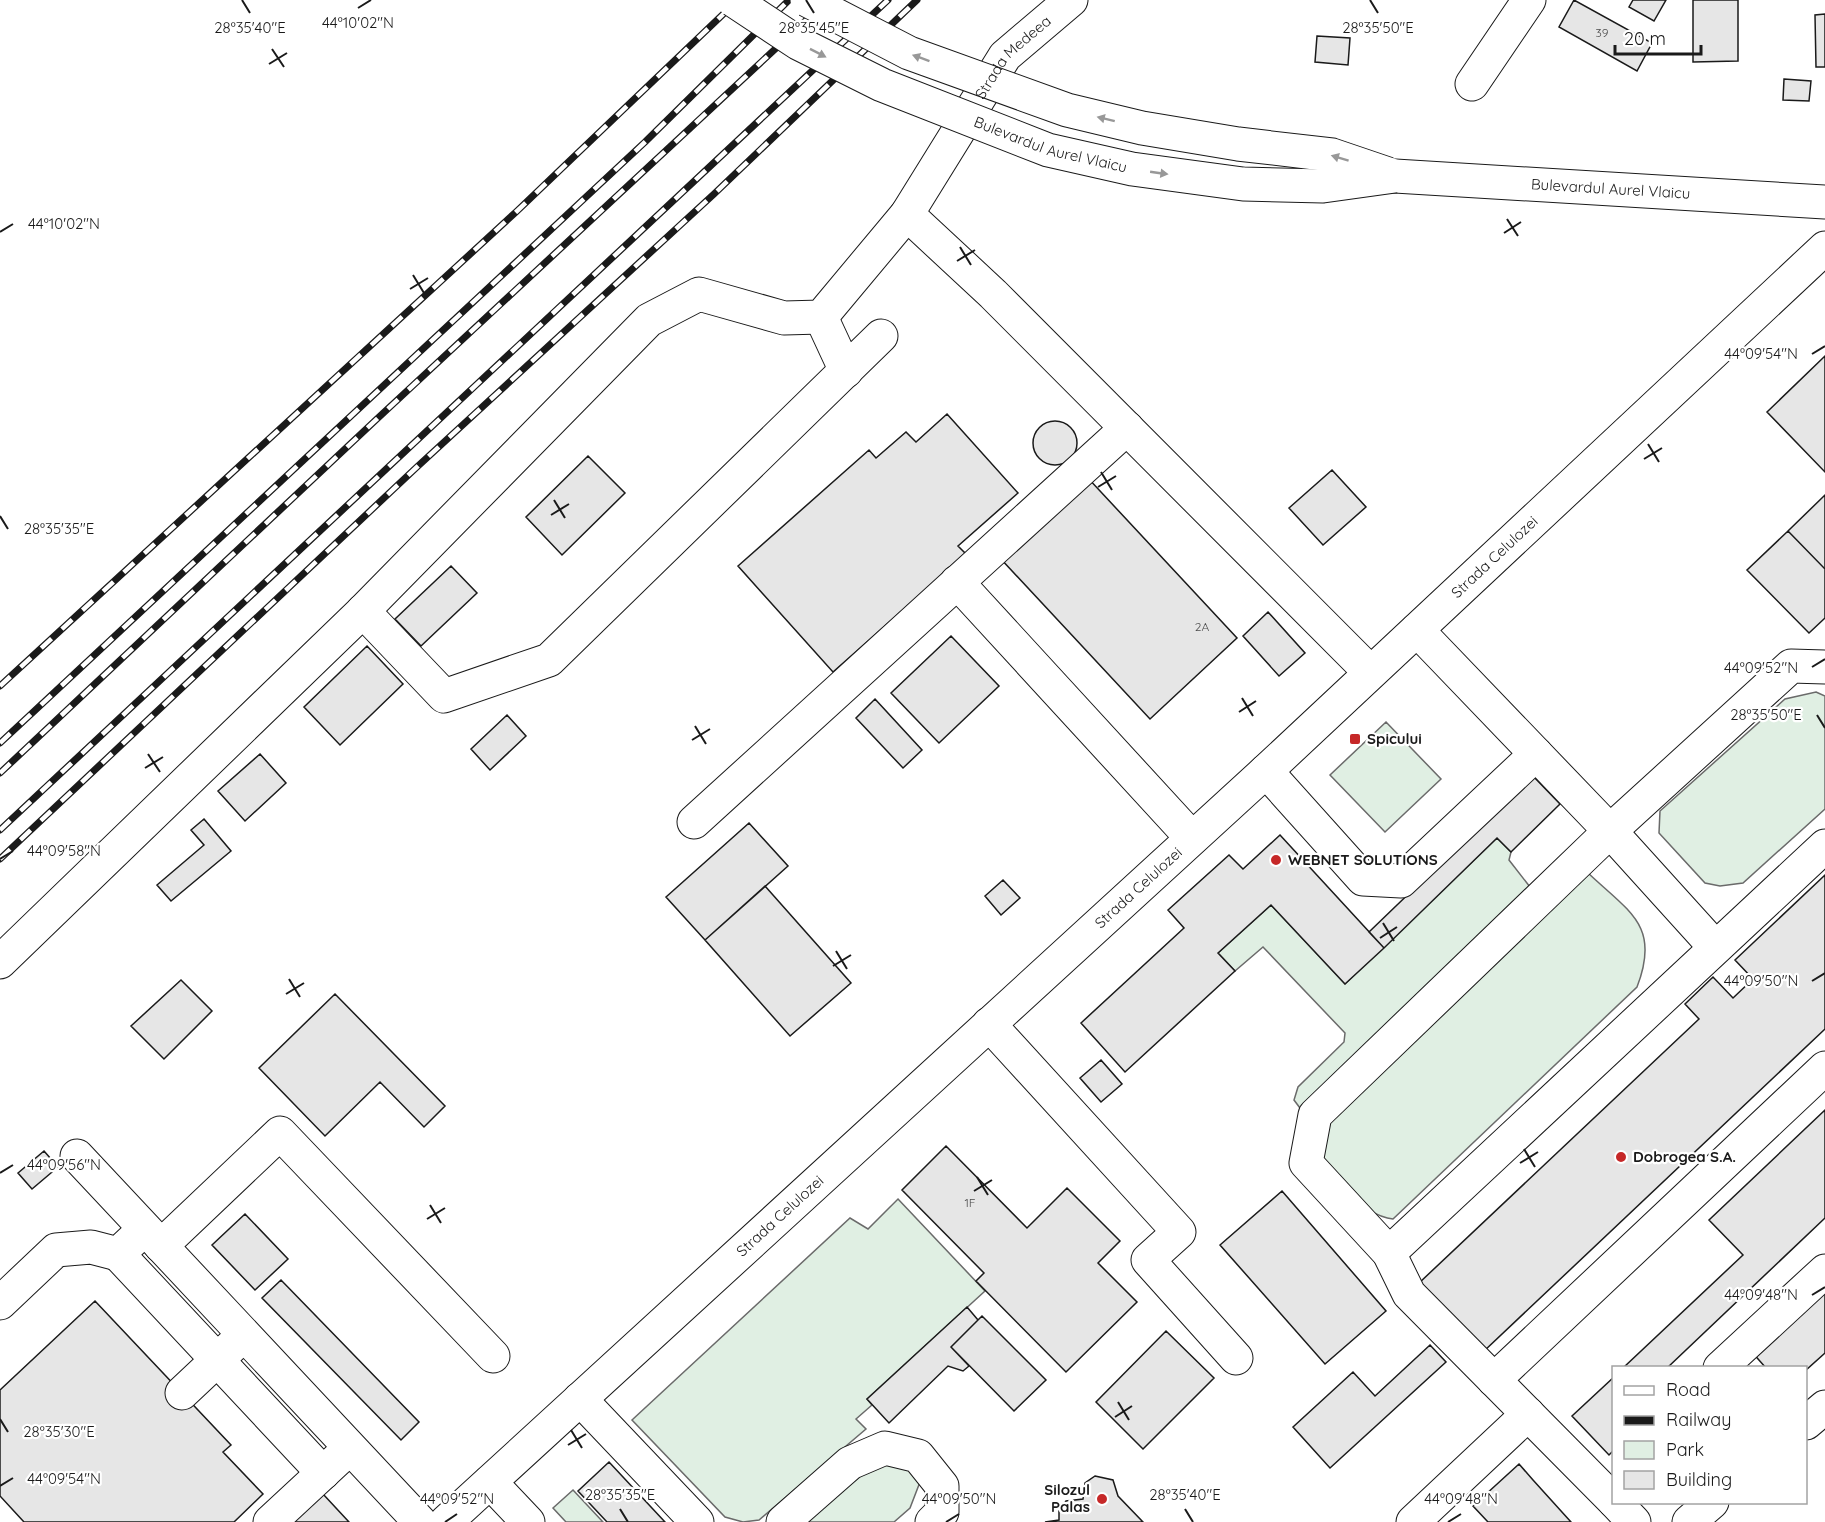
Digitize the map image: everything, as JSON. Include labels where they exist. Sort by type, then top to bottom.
[{"type":"street","name":"Bulevardul Aurel Vlaicu","points":[[733,0],[798,43],[882,85],[1048,150],[1132,169],[1243,184],[1323,186],[1395,176],[1825,202]]},
{"type":"street","name":"Bulevardul Aurel Vlaicu","points":[[807,0],[909,53],[1067,110],[1142,128],[1238,144],[1332,155],[1395,176]]},
{"type":"street","name":"Strada Medeea","points":[[821,317],[907,214],[1005,56],[1071,0]]},
{"type":"street","points":[[1472,84],[1529,0]]},
{"type":"street","points":[[907,214],[993,294],[1371,672]]},
{"type":"street","name":"Strada Celulozei","points":[[446,1522],[1266,771],[1825,248]]},
{"type":"street","points":[[0,962],[363,611],[649,320],[699,294],[784,318],[821,317],[846,371]]},
{"type":"street","points":[[363,611],[444,696],[549,660],[881,336]]},
{"type":"street","points":[[694,822],[1127,428]]},
{"type":"street","points":[[957,582],[1192,838]]},
{"type":"street","points":[[1417,630],[1610,831],[1715,947]]},
{"type":"street","points":[[1609,1488],[1528,1414],[1409,1294],[1389,1253],[1306,1163],[1316,1115],[1610,831],[1791,666],[1825,667]]},
{"type":"street","points":[[1266,771],[1363,879],[1401,882],[1536,754]]},
{"type":"street","points":[[1389,1253],[1825,846]]},
{"type":"street","points":[[989,1024],[1179,1232],[1148,1260],[1236,1358]]},
{"type":"street","points":[[1494,1380],[1825,1068]]},
{"type":"street","points":[[118,1254],[153,1238],[280,1133],[492,1356]]},
{"type":"street","points":[[77,1156],[420,1522]]},
{"type":"street","points":[[0,1303],[56,1250],[91,1247],[118,1254],[323,1473]]},
{"type":"street","points":[[1722,1366],[1825,1271]]},
{"type":"street","points":[[182,1393],[244,1335]]},
{"type":"street","points":[[580,1399],[697,1522]]},
{"type":"street","points":[[1807,1422],[1825,1407]]},
{"type":"street","points":[[1413,1522],[1528,1414]]},
{"type":"street","points":[[270,1522],[350,1448]]},
{"type":"street","points":[[783,1522],[850,1463],[885,1448],[918,1456],[942,1486],[942,1512],[932,1522]]},
{"type":"street","points":[[490,1482],[528,1522]]},
{"type":"street","points":[[1621,1504],[1635,1522]]},
{"type":"street","points":[[1689,1522],[1711,1504]]},
{"type":"green space","points":[[1816,692],[1825,696],[1825,809],[1743,883],[1720,886],[1705,883],[1659,833],[1660,811],[1785,699]]},
{"type":"green space","points":[[1386,722],[1441,779],[1385,832],[1330,775]]},
{"type":"green space","points":[[1497,838],[1511,852],[1509,860],[1530,887],[1311,1104],[1300,1108],[1294,1100],[1298,1087],[1344,1042],[1345,1033],[1263,947],[1235,971],[1218,953],[1271,905],[1345,984]]},
{"type":"green space","points":[[1587,872],[1628,910],[1637,921],[1643,934],[1645,948],[1643,966],[1637,987],[1393,1219],[1368,1209],[1343,1188],[1332,1176],[1324,1162],[1319,1136],[1324,1123]]},
{"type":"green space","points":[[898,1199],[985,1291],[867,1399],[872,1405],[856,1419],[866,1429],[759,1520],[743,1522],[725,1517],[632,1420],[850,1218],[868,1229]]},
{"type":"green space","points":[[880,1461],[915,1470],[920,1482],[910,1508],[894,1522],[802,1522]]},
{"type":"green space","points":[[573,1490],[603,1522],[566,1522],[553,1508]]},
{"type":"building","points":[[1574,0],[1652,43],[1637,71],[1559,27]]},
{"type":"building","points":[[1633,0],[1666,0],[1654,21],[1629,7]]},
{"type":"building","points":[[1693,0],[1738,0],[1738,61],[1693,62]]},
{"type":"building","points":[[1825,14],[1825,67],[1816,67],[1815,15]]},
{"type":"building","points":[[1317,36],[1350,38],[1348,65],[1315,62]]},
{"type":"building","points":[[1784,79],[1811,81],[1809,101],[1783,100]]},
{"type":"building","points":[[1825,356],[1825,472],[1767,412]]},
{"type":"building","points":[[947,414],[1018,493],[958,546],[966,554],[833,672],[738,566],[869,450],[876,458],[906,432],[916,442]]},
{"type":"building","points":[[1055,421],[1070,428],[1077,443],[1070,458],[1055,465],[1040,458],[1033,443],[1040,428]]},
{"type":"building","points":[[588,456],[625,493],[562,555],[526,517]]},
{"type":"building","points":[[1332,470],[1366,507],[1323,545],[1289,508]]},
{"type":"building","points":[[1087,477],[1237,638],[1150,719],[1000,558]]},
{"type":"building","points":[[1825,495],[1825,569],[1788,531]]},
{"type":"building","points":[[1788,531],[1825,569],[1825,618],[1809,633],[1747,570]]},
{"type":"building","points":[[451,566],[477,593],[421,646],[395,619]]},
{"type":"building","points":[[1268,612],[1305,653],[1279,676],[1243,636]]},
{"type":"building","points":[[951,636],[999,686],[939,743],[891,693]]},
{"type":"building","points":[[367,646],[403,684],[340,745],[304,707]]},
{"type":"building","points":[[875,699],[922,750],[903,768],[856,718]]},
{"type":"building","points":[[507,715],[526,736],[490,770],[471,749]]},
{"type":"building","points":[[260,754],[286,783],[245,821],[218,791]]},
{"type":"building","points":[[1532,775],[1560,804],[1511,852],[1497,838],[1384,948],[1369,932]]},
{"type":"building","points":[[204,819],[231,851],[171,901],[157,885],[204,845],[191,830]]},
{"type":"building","points":[[749,823],[788,866],[705,940],[666,897]]},
{"type":"building","points":[[1280,835],[1384,948],[1345,984],[1271,905],[1218,953],[1235,971],[1125,1072],[1081,1023],[1184,928],[1168,910],[1229,855],[1243,869]]},
{"type":"building","name":"Dobrogea S.A.","points":[[1825,875],[1825,1029],[1483,1352],[1418,1284],[1699,1019],[1685,1004],[1713,977],[1733,998],[1753,979],[1735,960]]},
{"type":"building","points":[[1003,880],[1020,898],[1001,915],[985,896]]},
{"type":"building","points":[[765,886],[851,983],[790,1036],[705,940]]},
{"type":"building","points":[[181,980],[212,1011],[164,1059],[131,1026]]},
{"type":"building","points":[[335,994],[445,1106],[424,1127],[380,1082],[325,1136],[259,1068]]},
{"type":"building","points":[[1101,1060],[1122,1084],[1101,1102],[1080,1078]]},
{"type":"building","name":"Dobrogea S.A.","points":[[1825,1110],[1825,1218],[1669,1366],[1625,1366],[1743,1255],[1709,1220]]},
{"type":"building","points":[[946,1146],[1027,1228],[1067,1188],[1120,1241],[1098,1263],[1137,1302],[1066,1372],[976,1281],[984,1273],[902,1190]]},
{"type":"building","points":[[44,1151],[58,1167],[32,1189],[18,1173]]},
{"type":"building","points":[[1282,1191],[1386,1311],[1325,1364],[1220,1245]]},
{"type":"building","points":[[245,1214],[288,1259],[255,1290],[212,1245]]},
{"type":"building","points":[[281,1280],[419,1422],[401,1440],[262,1298]]},
{"type":"building","points":[[1825,1285],[1825,1353],[1807,1369],[1807,1366],[1764,1366],[1751,1351]]},
{"type":"building","points":[[95,1301],[231,1445],[223,1452],[263,1494],[234,1522],[24,1522],[0,1496],[0,1390]]},
{"type":"building","points":[[967,1307],[978,1320],[951,1347],[969,1366],[963,1371],[948,1366],[889,1423],[867,1399]]},
{"type":"building","points":[[982,1316],[1046,1380],[1014,1411],[951,1347]]},
{"type":"building","points":[[1166,1331],[1214,1378],[1143,1449],[1096,1402]]},
{"type":"building","points":[[1430,1345],[1446,1362],[1330,1468],[1293,1427],[1353,1372],[1375,1396]]},
{"type":"building","points":[[1612,1379],[1612,1452],[1609,1455],[1572,1416]]},
{"type":"building","points":[[609,1462],[665,1522],[607,1522],[578,1491]]},
{"type":"building","points":[[1519,1464],[1571,1522],[1488,1522],[1473,1506]]},
{"type":"building","name":"Silozul Palas","points":[[1095,1476],[1113,1480],[1118,1496],[1143,1522],[1045,1522],[1059,1520],[1059,1511],[1066,1501],[1083,1499],[1085,1483]]},
{"type":"building","points":[[323,1494],[349,1522],[293,1522]]},
{"type":"railway","points":[[0,686],[516,212],[738,0]]},
{"type":"railway","points":[[0,743],[645,142],[789,0]]},
{"type":"railway","points":[[0,773],[828,0]]},
{"type":"railway","points":[[0,830],[888,0]]},
{"type":"railway","points":[[0,859],[418,466],[714,194],[917,0]]},
{"type":"place","name":"Spicului","points":[[1355,739]]},
{"type":"place","name":"WEBNET SOLUTIONS","points":[[1276,860]]},
{"type":"place","name":"Dobrogea S.A.","points":[[1621,1157]]},
{"type":"place","name":"Silozul Palas","points":[[1102,1499]]}]
